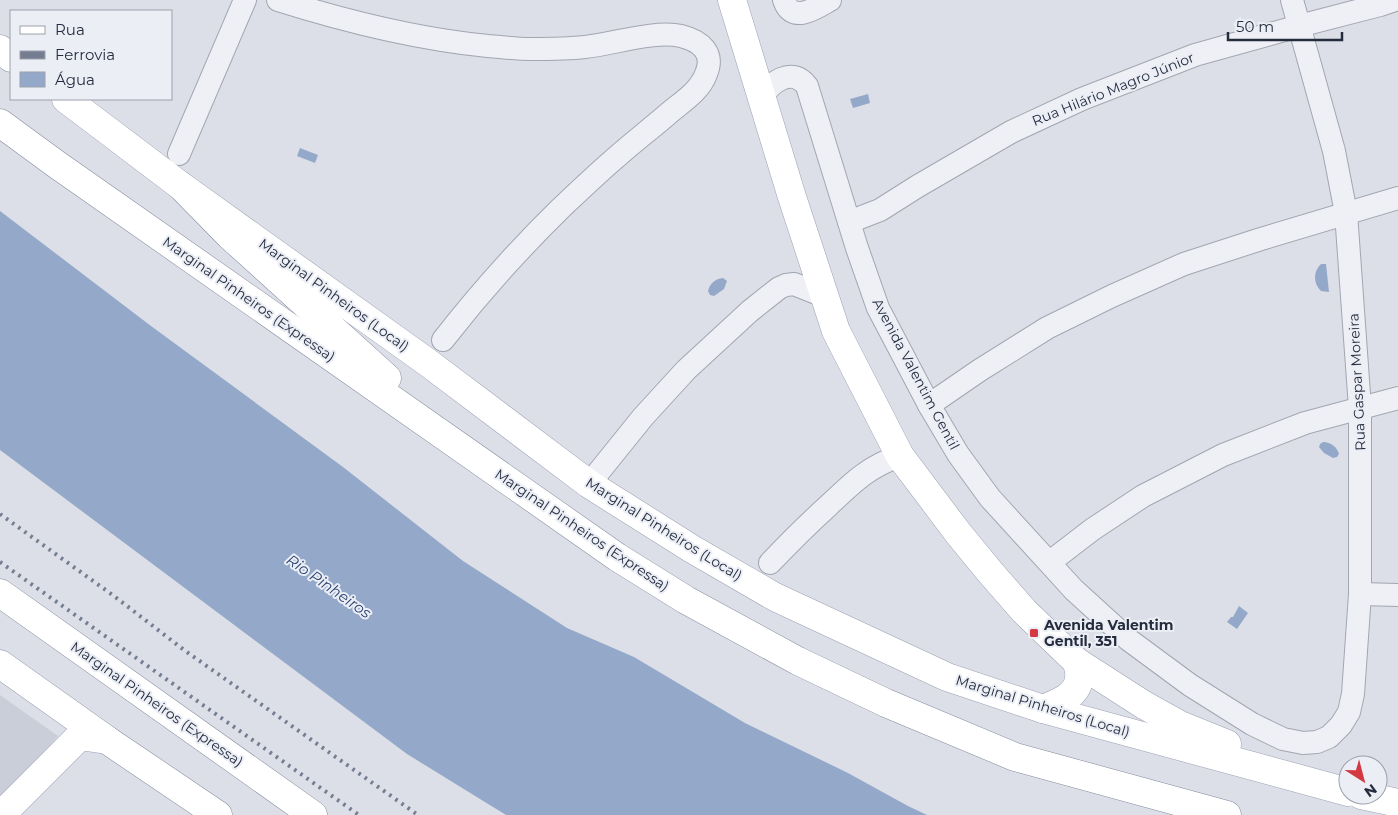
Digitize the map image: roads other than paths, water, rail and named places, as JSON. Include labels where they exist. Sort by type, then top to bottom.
[{"type":"main road","points":[[732,0],[792,197],[836,331],[900,456],[958,533],[1024,610],[1077,662],[1144,705],[1180,725],[1216,740],[1338,777]]},
{"type":"main road","points":[[0,49],[10,57]]},
{"type":"main road","name":"Marginal Pinheiros (Local)","points":[[67,100],[181,186],[427,362],[589,484],[692,549],[775,597],[947,677],[1044,709],[1338,789]]},
{"type":"main road","name":"Marginal Pinheiros (Expressa)","points":[[0,123],[617,557],[686,600],[798,661],[886,703],[1015,757],[1227,815]]},
{"type":"main road","points":[[181,186],[229,235],[406,395],[455,443]]},
{"type":"main road","name":"Marginal Pinheiros (Expressa)","points":[[0,593],[313,815]]},
{"type":"main road","points":[[1044,709],[1061,702],[1077,686],[1080,679],[1077,662]]},
{"type":"main road","points":[[0,664],[107,740],[218,815]]},
{"type":"main road","points":[[2,815],[80,736],[107,740]]},
{"type":"street","points":[[179,154],[245,0]]},
{"type":"street","points":[[278,0],[363,25],[465,44],[529,49],[576,47],[664,34],[688,38],[704,48],[709,55],[709,67],[704,80],[692,95],[620,154],[561,209],[520,251],[443,340]]},
{"type":"street","points":[[785,4],[792,11],[799,13],[809,12],[830,0]]},
{"type":"street","name":"Rua Gaspar Moreira","points":[[1292,0],[1334,151],[1346,213],[1360,408],[1360,594],[1353,694],[1348,712],[1341,725],[1329,737],[1316,742],[1303,743]]},
{"type":"street","name":"Rua Hilário Magro Júnior","points":[[849,222],[880,210],[1011,132],[1082,99],[1195,55],[1395,0]]},
{"type":"street","name":"Avenida Valentim Gentil","points":[[761,98],[770,86],[788,77],[798,77],[807,86],[878,308],[929,405],[958,454],[990,498],[1074,590],[1129,640],[1190,686],[1252,724],[1283,739],[1303,743]]},
{"type":"street","points":[[929,405],[980,370],[1048,328],[1112,296],[1184,264],[1398,198]]},
{"type":"street","points":[[589,484],[643,417],[686,370],[778,288],[794,284],[824,296]]},
{"type":"street","points":[[1050,562],[1093,529],[1143,496],[1223,455],[1304,423],[1398,398]]},
{"type":"street","points":[[864,473],[874,455],[884,424]]},
{"type":"street","points":[[770,563],[801,531],[864,473],[876,465],[900,456]]},
{"type":"street","points":[[1360,594],[1398,595]]},
{"type":"water","points":[[868,94],[870,103],[853,108],[850,99]]},
{"type":"water","points":[[300,148],[318,155],[315,163],[297,156]]},
{"type":"water","name":"Rio Pinheiros","points":[[0,211],[151,326],[343,467],[463,561],[567,628],[634,657],[745,723],[848,773],[927,815],[506,815],[407,754],[0,450]]},
{"type":"water","points":[[1321,264],[1326,264],[1329,292],[1321,291],[1316,285],[1315,274]]},
{"type":"water","points":[[723,278],[727,281],[724,289],[714,296],[710,295],[709,288],[715,280]]},
{"type":"water","points":[[1323,442],[1335,447],[1339,454],[1337,457],[1333,458],[1324,453],[1319,447]]},
{"type":"water","points":[[1239,606],[1248,613],[1237,629],[1227,622],[1233,617]]},
{"type":"railway","points":[[0,514],[114,596],[184,650],[418,815]]},
{"type":"railway","points":[[0,562],[359,815]]},
{"type":"place","name":"Avenida Valentim Gentil, 351","points":[[1034,633]]}]
